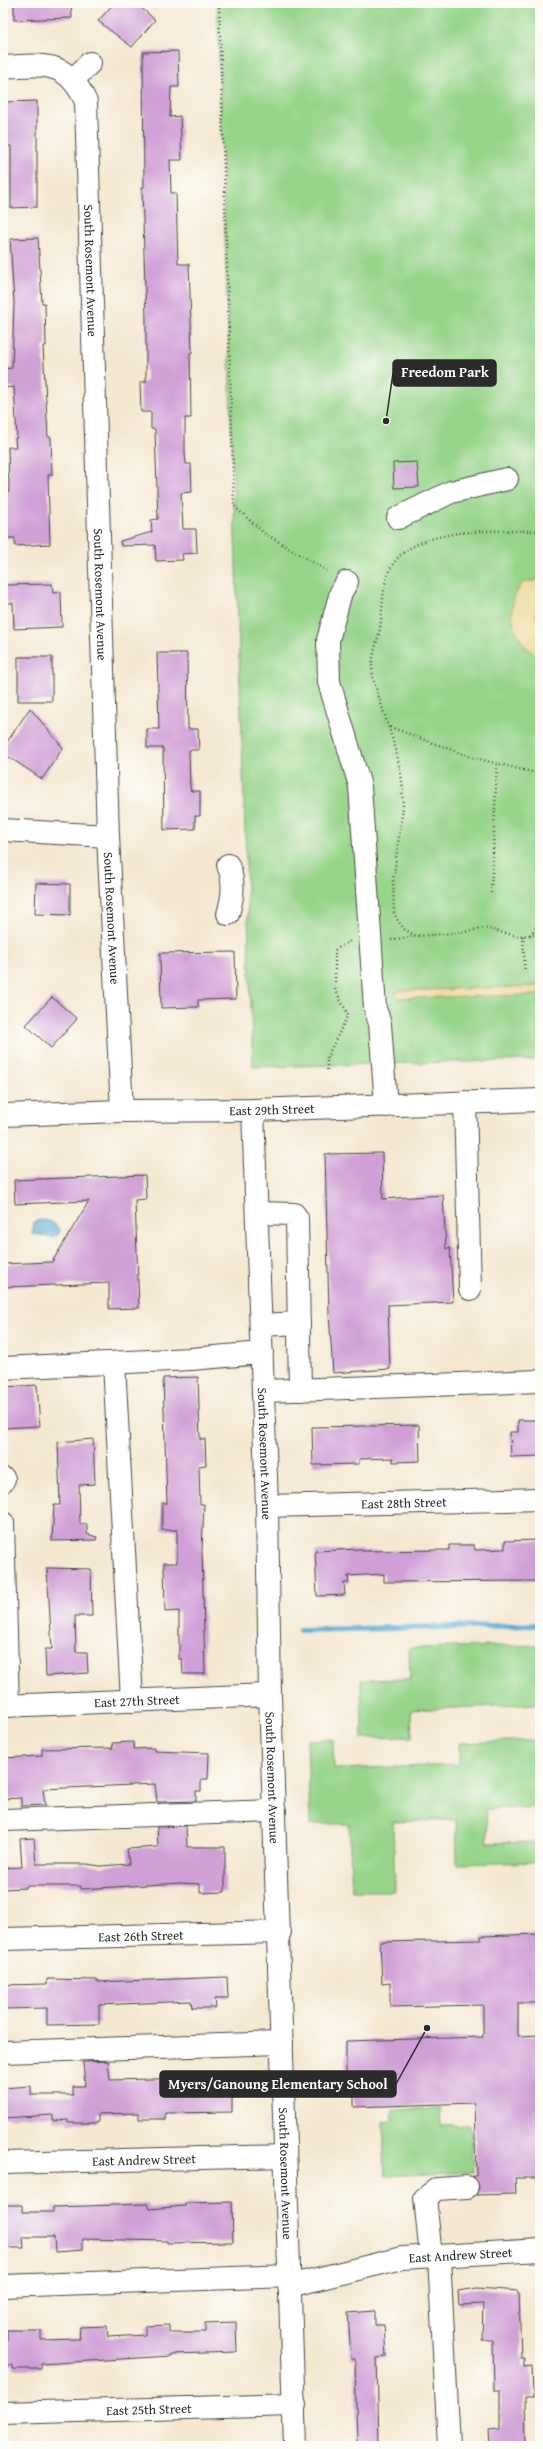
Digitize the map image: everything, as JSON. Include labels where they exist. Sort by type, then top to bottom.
[{"type":"street","points":[[3,67],[55,67],[67,73],[74,80],[90,63]]},
{"type":"street","name":"South Rosemont Avenue","points":[[74,80],[86,102],[108,836],[122,1111]]},
{"type":"street","points":[[398,518],[451,492],[506,479]]},
{"type":"street","points":[[347,582],[341,592],[328,640],[329,682],[360,786],[375,1008],[380,1024],[386,1106]]},
{"type":"street","points":[[3,830],[108,836]]},
{"type":"street","points":[[228,865],[233,877],[232,900],[228,914]]},
{"type":"street","name":"East 29th Street","points":[[3,1115],[122,1111],[253,1110],[540,1100]]},
{"type":"street","points":[[465,1102],[470,1289]]},
{"type":"street","name":"South Rosemont Avenue","points":[[253,1110],[267,1506],[270,1695],[280,1932],[285,2156],[295,2446]]},
{"type":"street","points":[[256,1213],[294,1214],[297,1218],[300,1390]]},
{"type":"street","points":[[261,1325],[299,1323]]},
{"type":"street","points":[[3,1368],[114,1363],[262,1353]]},
{"type":"street","points":[[114,1363],[132,1701]]},
{"type":"street","points":[[263,1391],[540,1381]]},
{"type":"street","name":"East 28th Street","points":[[267,1506],[540,1499]]},
{"type":"street","points":[[3,1523],[6,1706]]},
{"type":"street","name":"East 27th Street","points":[[6,1706],[270,1695]]},
{"type":"street","points":[[3,1820],[275,1811]]},
{"type":"street","name":"East 26th Street","points":[[3,1939],[280,1932]]},
{"type":"street","points":[[3,2052],[282,2043]]},
{"type":"street","name":"East Andrew Street","points":[[3,2163],[285,2156]]},
{"type":"street","points":[[449,2446],[435,2257],[425,2198],[437,2189],[467,2187]]},
{"type":"street","name":"East Andrew Street","points":[[3,2286],[289,2281],[402,2258],[540,2250]]},
{"type":"street","name":"East 25th Street","points":[[3,2413],[294,2405]]},
{"type":"path","points":[[219,3],[234,506],[264,533],[347,582]]},
{"type":"path","points":[[540,531],[470,531],[443,536],[418,544],[395,562],[388,573],[384,590],[381,622],[372,666],[376,692],[390,727],[402,780],[403,815],[393,881],[394,914],[398,921],[404,929],[416,936],[458,933],[484,928],[523,936],[540,934]]},
{"type":"path","points":[[390,727],[471,757],[540,774]]},
{"type":"path","points":[[491,893],[497,764]]},
{"type":"path","points":[[530,935],[540,923]]},
{"type":"path","points":[[523,936],[525,973]]},
{"type":"green space","points":[[217,3],[540,3],[540,1060],[253,1067]]},
{"type":"green space","points":[[540,1645],[540,1704],[411,1710],[412,1737],[362,1738],[361,1680],[410,1679],[409,1648]]},
{"type":"green space","points":[[333,1739],[334,1769],[459,1765],[459,1743],[540,1740],[540,1807],[486,1809],[488,1843],[540,1842],[540,1862],[457,1864],[456,1820],[393,1822],[395,1891],[352,1891],[349,1824],[310,1824],[307,1740]]},
{"type":"green space","points":[[440,2108],[441,2126],[470,2125],[473,2172],[385,2176],[383,2122],[393,2121],[392,2110]]},
{"type":"sand","points":[[540,580],[536,614],[540,630],[540,657],[530,651],[517,633],[513,622],[512,612],[513,601],[517,591],[524,582]]},
{"type":"sand","points":[[540,986],[540,995],[398,998],[395,995],[397,991]]},
{"type":"water","points":[[46,1220],[54,1224],[60,1231],[58,1235],[53,1237],[32,1234],[34,1222]]},
{"type":"building","points":[[14,3],[71,3],[72,18],[14,20]]},
{"type":"building","points":[[114,3],[136,3],[155,20],[132,47],[98,21]]},
{"type":"building","points":[[178,51],[179,87],[171,87],[170,117],[180,116],[182,160],[170,160],[171,193],[176,193],[178,264],[189,264],[192,353],[190,353],[191,418],[185,418],[185,453],[186,464],[191,464],[192,492],[181,493],[183,529],[196,529],[197,553],[182,554],[183,560],[156,561],[155,545],[121,546],[120,541],[152,532],[151,520],[158,519],[155,429],[151,429],[151,412],[141,412],[140,382],[146,382],[146,320],[142,187],[144,187],[143,52]]},
{"type":"building","points":[[37,101],[37,207],[11,208],[11,146],[3,146],[5,102]]},
{"type":"building","points":[[38,238],[42,303],[45,303],[46,346],[43,346],[48,437],[51,437],[52,475],[48,475],[50,544],[15,546],[15,538],[4,538],[3,520],[3,492],[9,492],[8,447],[16,447],[15,438],[17,438],[14,387],[4,388],[3,378],[3,369],[12,368],[14,303],[10,239]]},
{"type":"building","points":[[417,462],[419,487],[394,488],[393,463]]},
{"type":"building","points":[[52,584],[53,593],[61,592],[62,627],[14,629],[13,603],[7,603],[6,585]]},
{"type":"building","points":[[157,653],[187,653],[188,729],[198,729],[199,750],[189,750],[190,788],[191,791],[200,791],[200,816],[195,816],[195,829],[164,830],[163,748],[147,748],[147,729],[159,729]]},
{"type":"building","points":[[18,657],[52,657],[52,701],[18,701]]},
{"type":"building","points":[[30,708],[63,748],[42,779],[3,753],[3,748]]},
{"type":"building","points":[[36,883],[70,884],[70,915],[35,914]]},
{"type":"building","points":[[235,952],[236,999],[198,1000],[198,1007],[161,1008],[160,953]]},
{"type":"building","points":[[52,997],[77,1019],[51,1048],[26,1025]]},
{"type":"building","points":[[382,1153],[383,1199],[443,1195],[446,1249],[450,1248],[453,1302],[388,1305],[390,1369],[333,1373],[329,1313],[325,1154]]},
{"type":"building","points":[[145,1175],[146,1199],[135,1200],[139,1308],[109,1309],[109,1283],[3,1287],[3,1264],[52,1262],[89,1201],[15,1204],[14,1180]]},
{"type":"building","points":[[198,1377],[200,1439],[205,1439],[206,1465],[199,1466],[200,1504],[204,1504],[202,1550],[205,1674],[183,1674],[182,1659],[179,1659],[179,1611],[165,1612],[164,1563],[177,1563],[177,1530],[162,1530],[162,1503],[167,1503],[163,1378]]},
{"type":"building","points":[[37,1385],[40,1426],[3,1428],[3,1387]]},
{"type":"building","points":[[518,1420],[540,1420],[540,1456],[511,1457],[510,1432],[518,1432]]},
{"type":"building","points":[[419,1425],[420,1461],[393,1462],[393,1458],[359,1459],[359,1464],[313,1465],[312,1427]]},
{"type":"building","points":[[93,1439],[95,1484],[79,1485],[80,1524],[87,1524],[87,1534],[97,1537],[96,1540],[52,1541],[54,1505],[60,1505],[58,1442]]},
{"type":"building","points":[[540,1540],[540,1581],[384,1582],[384,1574],[348,1576],[349,1583],[344,1583],[345,1595],[317,1596],[315,1551],[362,1549],[362,1551],[449,1550],[449,1545],[474,1545],[475,1550],[505,1549],[505,1541]]},
{"type":"building","points":[[47,1568],[91,1569],[92,1616],[75,1616],[76,1652],[87,1652],[88,1673],[46,1676],[45,1649],[52,1649]]},
{"type":"building","points":[[133,1742],[134,1749],[154,1748],[154,1751],[209,1753],[208,1779],[201,1779],[201,1791],[196,1791],[196,1801],[157,1802],[155,1784],[43,1789],[45,1805],[21,1806],[21,1798],[3,1799],[3,1758],[42,1756],[42,1749],[113,1748],[112,1743]]},
{"type":"building","points":[[186,1826],[187,1847],[225,1847],[225,1892],[200,1893],[200,1884],[180,1883],[81,1889],[81,1886],[26,1886],[26,1888],[3,1889],[3,1868],[22,1867],[20,1839],[34,1838],[36,1864],[87,1864],[100,1866],[129,1864],[127,1849],[158,1847],[157,1827]]},
{"type":"building","points":[[540,1934],[540,2003],[518,2003],[518,2036],[540,2035],[540,2178],[515,2178],[516,2194],[476,2195],[479,2187],[473,2176],[476,2176],[474,2103],[354,2107],[354,2083],[346,2083],[346,2041],[483,2037],[483,2005],[390,2007],[390,1983],[382,1984],[380,1942],[481,1940],[481,1936]]},
{"type":"building","points":[[227,1977],[228,1998],[215,1998],[216,2008],[192,2008],[191,2001],[99,2005],[99,2024],[47,2025],[47,2008],[3,2009],[3,1985],[47,1984],[47,1979],[98,1980],[98,1982]]},
{"type":"building","points":[[108,2061],[110,2080],[232,2077],[232,2112],[165,2113],[165,2119],[139,2119],[139,2113],[98,2114],[98,2123],[68,2123],[68,2120],[53,2121],[53,2115],[3,2118],[3,2088],[31,2086],[31,2095],[73,2095],[73,2086],[85,2086],[83,2062]]},
{"type":"building","points":[[232,2202],[233,2242],[167,2243],[167,2241],[83,2239],[83,2250],[55,2252],[54,2237],[23,2237],[24,2248],[3,2248],[3,2205],[22,2205],[22,2212],[53,2212],[53,2207],[148,2204],[150,2209],[185,2206],[185,2203]]},
{"type":"building","points":[[477,2288],[519,2291],[521,2358],[524,2358],[524,2367],[532,2366],[533,2397],[525,2397],[526,2446],[490,2446],[489,2430],[500,2429],[500,2390],[494,2390],[493,2340],[482,2340],[483,2304],[459,2305],[458,2291]]},
{"type":"building","points":[[375,2311],[375,2325],[384,2325],[386,2357],[377,2358],[379,2446],[357,2446],[355,2359],[351,2359],[348,2313]]},
{"type":"building","points":[[236,2322],[237,2352],[170,2354],[170,2356],[41,2364],[41,2369],[13,2369],[13,2365],[3,2365],[3,2340],[7,2340],[7,2330],[41,2330],[41,2340],[79,2339],[80,2327],[107,2326],[108,2337],[145,2335],[145,2326],[169,2325],[169,2332],[205,2332],[205,2323]]},
{"type":"waterway","points":[[300,1630],[540,1625]]},
{"type":"place","name":"Freedom Park","points":[[386,421]]},
{"type":"place","name":"Myers/Ganoung Elementary School","points":[[427,2028]]}]
